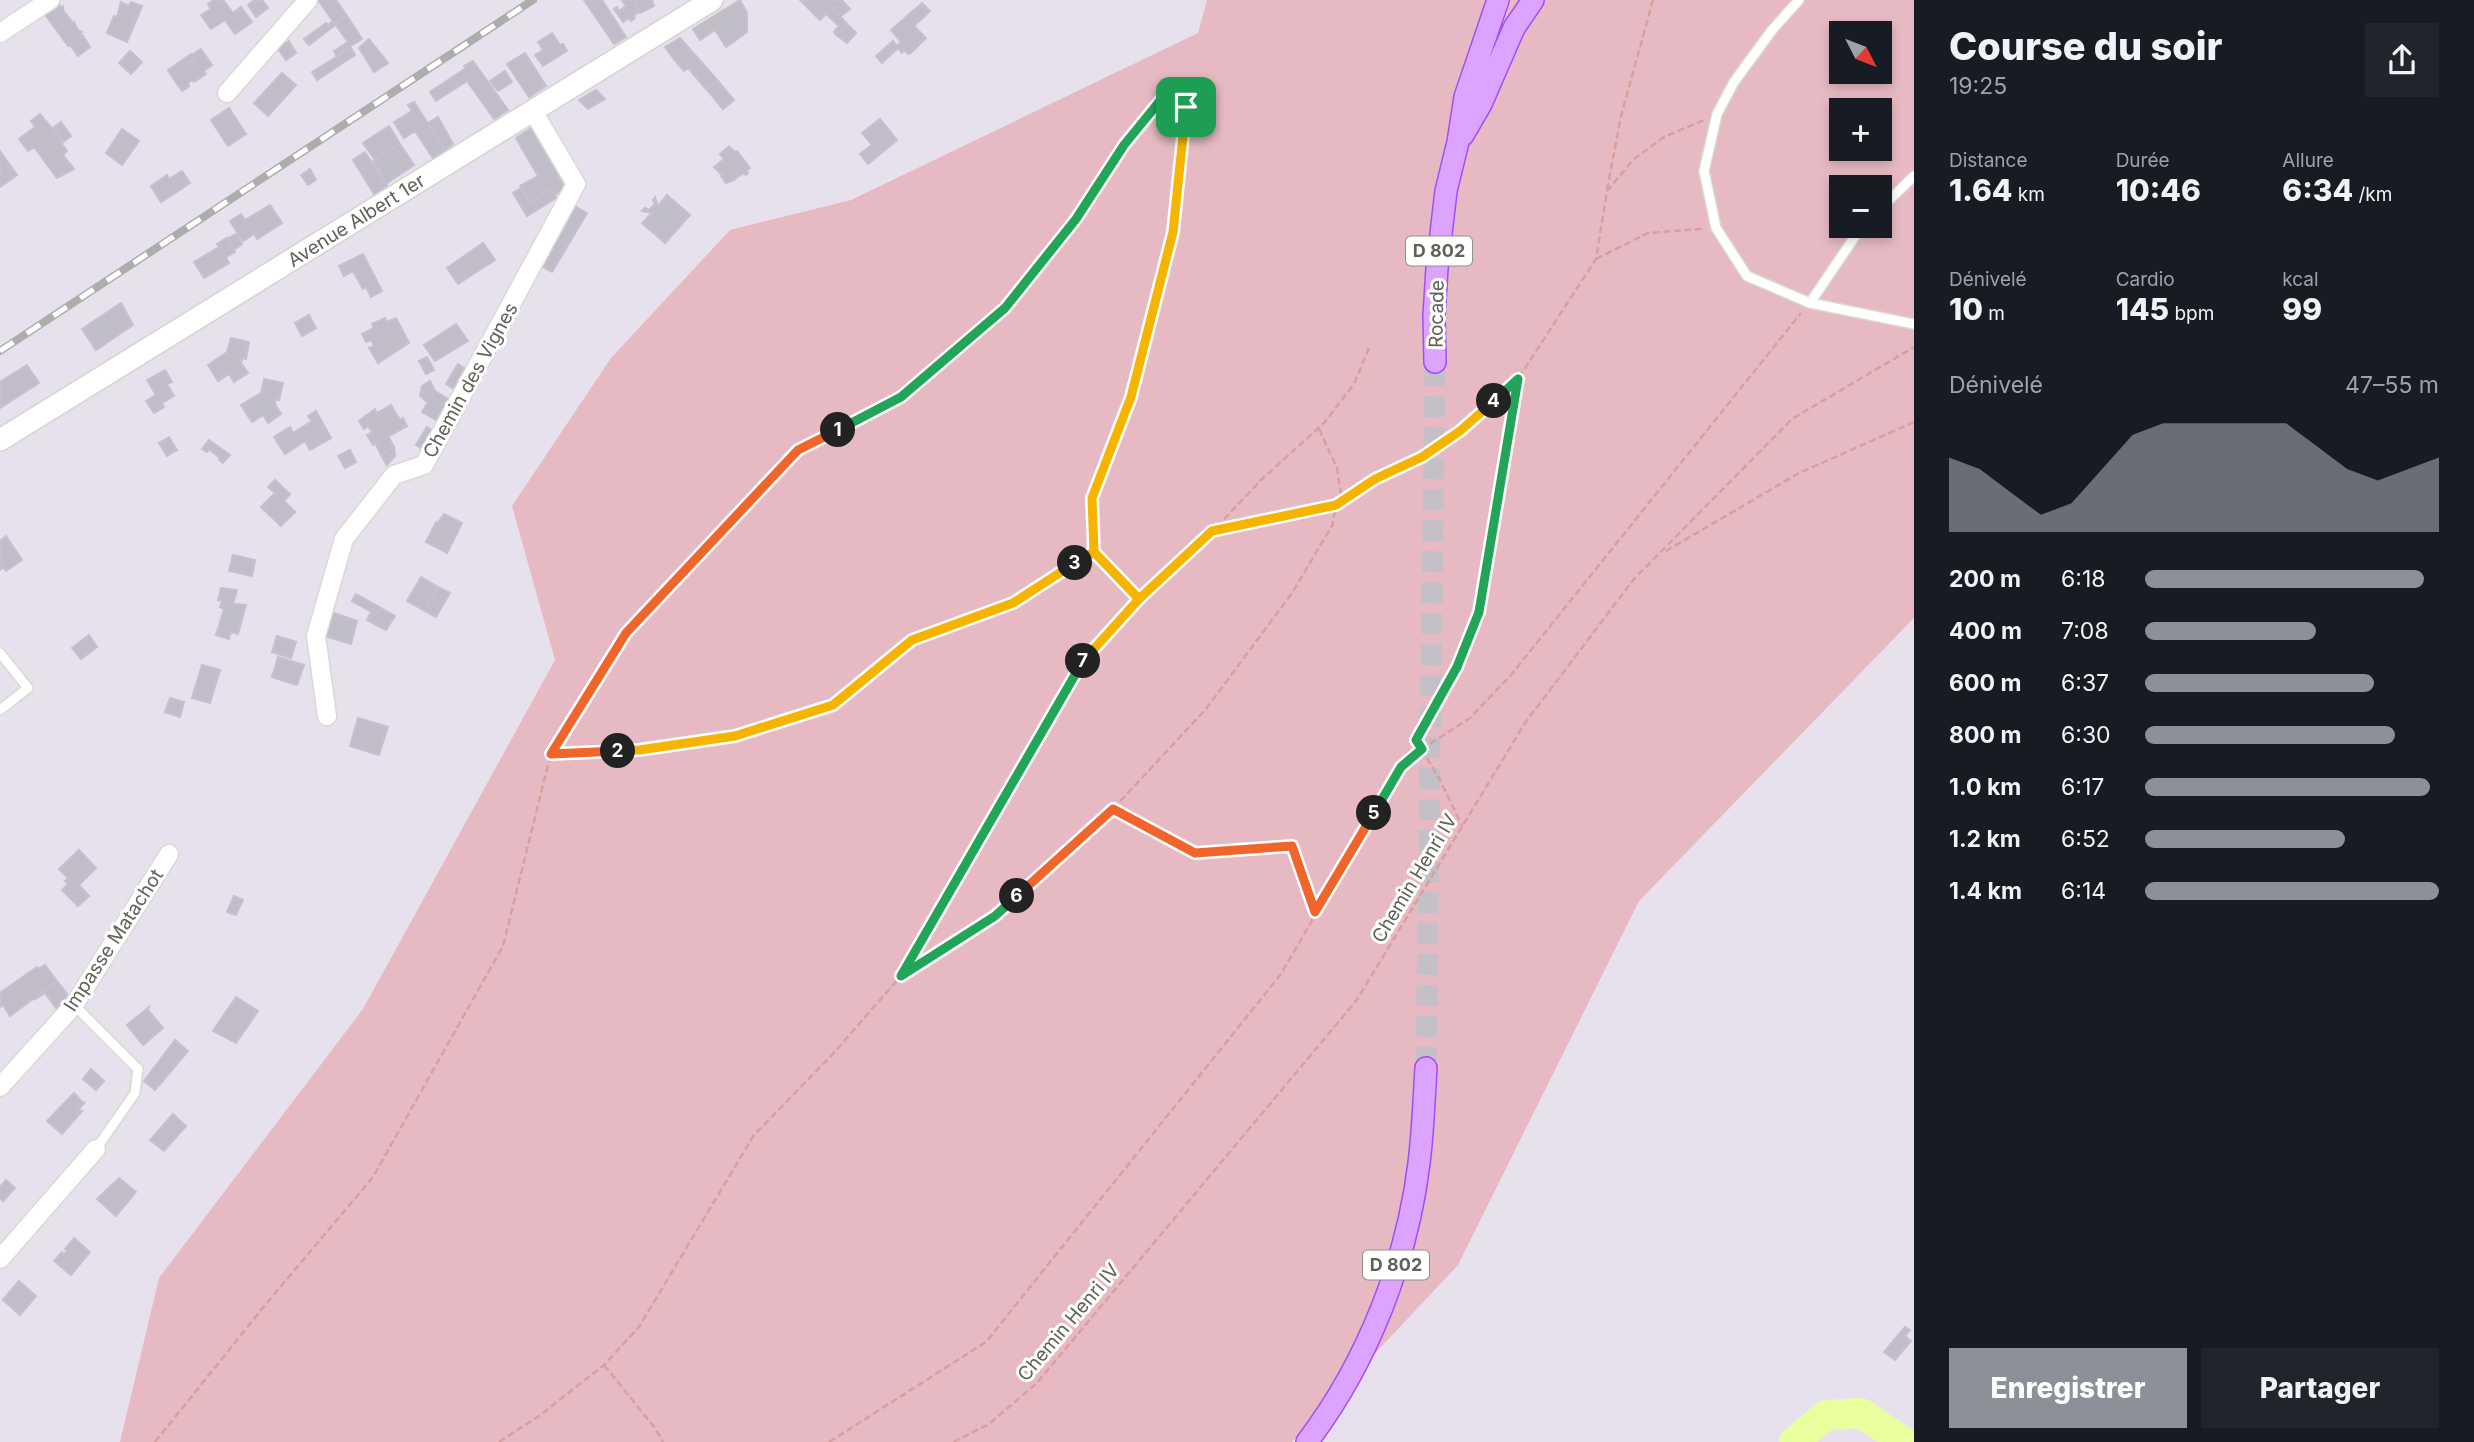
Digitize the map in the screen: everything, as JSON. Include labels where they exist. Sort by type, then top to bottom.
[{"type":"main road","name":"Avenue Albert 1er","points":[[0,440],[712,0]]},
{"type":"main road","name":"D 802","points":[[1458,142],[1465,97],[1498,0]]},
{"type":"main road","name":"D 802","points":[[1458,142],[1481,104],[1514,28],[1533,0]]},
{"type":"main road","name":"Rocade","points":[[1435,362],[1437,268],[1446,191],[1458,142]]},
{"type":"main road","name":"D 802","points":[[1307,1442],[1343,1389],[1367,1343],[1394,1273],[1408,1224],[1419,1164],[1426,1068]]},
{"type":"street","points":[[0,33],[50,0]]},
{"type":"street","points":[[227,93],[308,0]]},
{"type":"street","name":"Chemin des Vignes","points":[[327,716],[316,636],[344,539],[394,475],[424,465],[576,184],[533,111]]},
{"type":"street","name":"Impasse Matachot","points":[[0,1087],[75,1005],[169,854]]},
{"type":"street","points":[[0,1259],[96,1149]]},
{"type":"lane","points":[[1799,0],[1772,30],[1734,82],[1717,114],[1704,171],[1716,228],[1746,276],[1810,303],[1914,324]]},
{"type":"lane","points":[[1892,197],[1914,176]]},
{"type":"lane","points":[[1810,303],[1854,238]]},
{"type":"lane","points":[[0,653],[28,688],[0,710]]},
{"type":"lane","points":[[75,1005],[138,1069],[135,1093],[96,1149]]},
{"type":"path","points":[[1212,531],[1336,505],[1375,479],[1422,457],[1460,431],[1518,379],[1596,259],[1621,116],[1653,0]]},
{"type":"path","points":[[155,1442],[373,1177],[503,946],[551,754],[626,633],[798,450],[901,397],[1005,308],[1076,219],[1124,145],[1168,91],[1186,107],[1173,232],[1131,397],[1092,498],[1094,552],[1139,599]]},
{"type":"path","points":[[1607,191],[1633,159],[1664,137],[1717,114]]},
{"type":"path","points":[[1596,259],[1648,233],[1716,228]]},
{"type":"path","points":[[1401,767],[1422,749],[1470,718],[1511,675],[1810,303]]},
{"type":"path","name":"Chemin Henri IV","points":[[953,1442],[989,1423],[1036,1384],[1356,1001],[1525,723],[1634,579],[1792,419],[1914,347]]},
{"type":"path","points":[[1342,501],[1337,468],[1318,430],[1354,384],[1369,348]]},
{"type":"path","points":[[829,1442],[986,1342],[1281,974],[1457,667],[1479,612],[1518,379]]},
{"type":"path","points":[[1661,554],[1798,473],[1914,422]]},
{"type":"path","points":[[499,1442],[539,1416],[604,1365],[639,1327],[754,1135],[831,1056],[901,976],[1086,655],[1139,599],[1212,531],[1262,479],[1324,423]]},
{"type":"path","points":[[901,976],[995,916],[1113,809],[1206,709],[1292,593],[1332,526],[1336,505]]},
{"type":"path","points":[[551,754],[639,750],[735,736],[833,705],[912,640],[1013,603],[1094,552]]},
{"type":"path","points":[[1416,740],[1440,780],[1462,826]]},
{"type":"path","points":[[1113,809],[1195,853],[1292,846],[1315,912]]},
{"type":"path","points":[[604,1365],[655,1428],[663,1442]]},
{"type":"shaded area","points":[[1207,0],[1914,0],[1914,618],[1639,901],[1458,1265],[1292,1442],[120,1442],[159,1278],[363,1009],[555,660],[512,506],[611,358],[730,230],[851,200],[1198,33]]},
{"type":"building","points":[[214,0],[223,0],[233,13],[241,7],[252,22],[235,34],[225,20],[211,29],[201,15],[211,9],[208,4]]},
{"type":"building","points":[[254,0],[262,0],[268,8],[256,17],[248,5]]},
{"type":"building","points":[[318,0],[336,0],[347,16],[309,45],[304,39],[333,21]]},
{"type":"building","points":[[584,0],[602,0],[626,37],[614,44]]},
{"type":"building","points":[[622,0],[633,0],[639,12],[631,21],[630,18],[623,22],[614,9],[617,7],[619,11],[626,6]]},
{"type":"building","points":[[633,0],[652,0],[654,6],[640,13]]},
{"type":"building","points":[[740,0],[747,13],[747,32],[726,47],[715,30],[700,40],[693,29]]},
{"type":"building","points":[[800,0],[826,0],[847,24],[837,35],[834,32],[839,26],[826,14],[820,20]]},
{"type":"building","points":[[826,0],[842,0],[850,9],[841,16]]},
{"type":"building","points":[[121,2],[129,6],[131,2],[142,6],[127,42],[107,33],[114,16],[117,17]]},
{"type":"building","points":[[58,3],[83,36],[68,46],[44,13]]},
{"type":"building","points":[[922,3],[930,11],[914,26],[926,38],[911,53],[908,54],[904,50],[902,53],[898,48],[882,63],[876,56],[893,41],[897,46],[901,42],[891,30]]},
{"type":"building","points":[[347,16],[362,39],[336,55],[334,51],[348,42],[335,24]]},
{"type":"building","points":[[847,24],[856,33],[847,43],[836,35]]},
{"type":"building","points":[[552,33],[567,51],[543,66],[535,55],[543,50],[538,42]]},
{"type":"building","points":[[83,36],[90,47],[78,56],[70,45]]},
{"type":"building","points":[[680,38],[718,81],[707,90],[688,68],[684,71],[665,47]]},
{"type":"building","points":[[369,39],[388,63],[374,72],[359,48]]},
{"type":"building","points":[[289,41],[296,53],[286,60],[278,49]]},
{"type":"building","points":[[351,48],[355,55],[317,80],[312,72]]},
{"type":"building","points":[[201,49],[212,65],[204,71],[206,74],[194,82],[192,80],[182,91],[171,75],[195,58],[192,55]]},
{"type":"building","points":[[130,51],[142,62],[131,74],[119,63]]},
{"type":"building","points":[[525,53],[546,86],[529,97],[507,64]]},
{"type":"building","points":[[191,54],[195,58],[171,75],[168,70]]},
{"type":"building","points":[[473,61],[508,110],[494,119],[467,81],[436,101],[430,92]]},
{"type":"building","points":[[505,71],[512,82],[498,91],[490,81]]},
{"type":"building","points":[[282,73],[296,85],[268,116],[254,103]]},
{"type":"building","points":[[718,81],[734,100],[723,109],[707,90]]},
{"type":"building","points":[[596,90],[605,99],[588,109],[579,100]]},
{"type":"building","points":[[414,102],[445,150],[433,158],[415,131],[404,138],[394,122],[412,111],[408,105]]},
{"type":"building","points":[[229,108],[246,134],[228,146],[211,120]]},
{"type":"building","points":[[40,114],[63,142],[61,143],[67,151],[63,155],[74,169],[57,178],[34,147],[28,151],[19,139],[35,127],[31,121]]},
{"type":"building","points":[[438,117],[453,144],[445,150],[428,123]]},
{"type":"building","points":[[880,119],[897,140],[868,164],[860,154],[872,145],[862,133]]},
{"type":"building","points":[[61,122],[71,136],[63,142],[53,128]]},
{"type":"building","points":[[389,126],[400,144],[375,160],[363,143]]},
{"type":"building","points":[[531,128],[563,184],[563,190],[555,195],[551,190],[530,203],[520,186],[538,176],[516,138]]},
{"type":"building","points":[[122,129],[139,141],[122,165],[106,153]]},
{"type":"building","points":[[400,144],[414,165],[387,183],[373,161]]},
{"type":"building","points":[[729,146],[737,151],[750,168],[746,175],[739,175],[726,183],[714,167],[724,159],[720,154]]},
{"type":"building","points":[[0,151],[17,175],[0,187]]},
{"type":"building","points":[[365,152],[387,186],[374,194],[353,160]]},
{"type":"building","points":[[310,169],[316,180],[308,185],[301,175]]},
{"type":"building","points":[[182,171],[190,183],[161,202],[151,186],[167,175],[169,179]]},
{"type":"building","points":[[521,188],[530,203],[551,190],[556,198],[527,216],[513,193]]},
{"type":"building","points":[[667,195],[690,215],[665,243],[642,223],[652,213],[642,211],[645,208],[649,210],[655,204],[655,197],[658,206]]},
{"type":"building","points":[[270,205],[282,223],[257,239],[254,234],[243,241],[230,221],[241,214],[245,220]]},
{"type":"building","points":[[573,205],[587,213],[552,272],[538,264]]},
{"type":"building","points":[[236,234],[242,244],[234,250],[227,239]]},
{"type":"building","points":[[227,238],[235,252],[226,257],[229,263],[204,278],[194,262],[219,247],[217,244]]},
{"type":"building","points":[[483,243],[495,260],[458,284],[447,268]]},
{"type":"building","points":[[363,254],[382,291],[371,297],[353,271],[344,276],[339,266]]},
{"type":"building","points":[[121,303],[133,325],[96,350],[82,329]]},
{"type":"building","points":[[309,315],[316,328],[302,336],[295,323]]},
{"type":"building","points":[[385,318],[387,322],[396,318],[409,343],[378,363],[369,348],[374,346],[371,340],[366,342],[362,334],[374,328],[372,324]]},
{"type":"building","points":[[456,324],[468,341],[435,361],[424,345]]},
{"type":"building","points":[[231,338],[249,342],[246,359],[243,358],[241,363],[248,373],[234,382],[229,374],[218,381],[208,365],[227,352]]},
{"type":"building","points":[[427,357],[434,370],[426,374],[419,361]]},
{"type":"building","points":[[458,364],[469,371],[457,391],[446,384]]},
{"type":"building","points":[[27,365],[39,383],[0,408],[0,382]]},
{"type":"building","points":[[165,370],[172,382],[167,384],[174,396],[162,403],[164,407],[154,413],[146,401],[156,395],[147,380]]},
{"type":"building","points":[[264,379],[283,383],[279,400],[276,399],[275,404],[281,414],[268,423],[263,415],[252,422],[241,405],[261,393]]},
{"type":"building","points":[[430,381],[435,391],[428,403],[420,396],[422,386]]},
{"type":"building","points":[[435,391],[453,402],[441,423],[422,412]]},
{"type":"building","points":[[391,405],[407,426],[373,445],[367,435],[372,432],[368,426],[364,429],[359,421],[375,409],[377,413]]},
{"type":"building","points":[[316,411],[331,438],[310,450],[305,441],[285,454],[274,437],[290,427],[293,433],[312,421],[308,416]]},
{"type":"building","points":[[427,427],[435,432],[424,450],[416,445]]},
{"type":"building","points":[[388,436],[394,447],[381,455],[375,443]]},
{"type":"building","points":[[169,437],[177,450],[167,456],[159,443]]},
{"type":"building","points":[[209,440],[230,455],[223,463],[209,449],[207,452],[202,449]]},
{"type":"building","points":[[394,447],[395,456],[387,465],[381,455]]},
{"type":"building","points":[[350,450],[356,462],[345,468],[338,456]]},
{"type":"building","points":[[275,480],[290,494],[284,501],[295,512],[281,526],[261,507],[275,493],[268,487]]},
{"type":"building","points":[[444,514],[462,523],[447,553],[426,542],[436,522],[438,523]]},
{"type":"building","points":[[6,536],[22,560],[6,571],[3,567],[0,570],[0,541]]},
{"type":"building","points":[[233,555],[255,560],[252,576],[229,571]]},
{"type":"building","points":[[421,577],[438,587],[425,611],[407,601]]},
{"type":"building","points":[[438,587],[450,593],[436,617],[425,611]]},
{"type":"building","points":[[221,588],[237,590],[233,604],[246,605],[238,634],[231,632],[229,639],[216,635],[224,609],[220,607],[222,601],[218,600]]},
{"type":"building","points":[[356,594],[381,608],[377,615],[352,601]]},
{"type":"building","points":[[381,608],[395,616],[386,630],[367,620],[371,612],[377,615]]},
{"type":"building","points":[[331,612],[357,621],[351,644],[325,636]]},
{"type":"building","points":[[89,635],[97,647],[81,659],[72,648]]},
{"type":"building","points":[[277,636],[296,642],[291,658],[272,652]]},
{"type":"building","points":[[278,657],[304,665],[297,685],[272,677]]},
{"type":"building","points":[[202,665],[220,670],[210,703],[192,698]]},
{"type":"building","points":[[170,698],[184,702],[180,717],[165,712]]},
{"type":"building","points":[[358,718],[388,727],[379,755],[350,746]]},
{"type":"building","points":[[79,850],[96,868],[79,885],[89,896],[78,906],[62,890],[68,884],[65,881],[68,878],[59,869]]},
{"type":"building","points":[[234,896],[243,900],[236,915],[227,912]]},
{"type":"building","points":[[45,965],[57,981],[10,1016],[3,1005],[0,1007],[0,993],[37,967],[38,969]]},
{"type":"building","points":[[57,981],[68,999],[56,1008],[45,993],[34,1000]]},
{"type":"building","points":[[236,997],[258,1011],[236,1043],[213,1031]]},
{"type":"building","points":[[149,1007],[148,1010],[163,1028],[143,1045],[127,1025]]},
{"type":"building","points":[[175,1040],[188,1051],[155,1090],[144,1081]]},
{"type":"building","points":[[91,1069],[104,1081],[96,1090],[83,1079]]},
{"type":"building","points":[[74,1093],[85,1102],[78,1110],[82,1111],[62,1134],[47,1121]]},
{"type":"building","points":[[173,1114],[186,1126],[164,1151],[150,1140]]},
{"type":"building","points":[[119,1178],[136,1192],[116,1216],[97,1199]]},
{"type":"building","points":[[6,1180],[15,1188],[3,1201],[0,1198],[0,1187]]},
{"type":"building","points":[[74,1238],[90,1252],[71,1275],[54,1261],[62,1252],[64,1254],[67,1251],[65,1249]]},
{"type":"building","points":[[19,1281],[36,1296],[20,1315],[3,1300]]},
{"type":"building","points":[[1905,1327],[1910,1330],[1905,1336],[1911,1341],[1895,1360],[1884,1352]]},
{"type":"waterway","points":[[1794,1442],[1826,1415],[1861,1413],[1904,1442]]},
{"type":"tunnel","points":[[1426,1068],[1435,362]]},
{"type":"railway","points":[[0,351],[533,0]]},
{"type":"route","points":[[1186,107],[1168,91],[1124,145],[1076,219],[1005,308],[901,397],[798,450],[626,633],[551,754],[639,750],[735,736],[833,705],[912,640],[1013,603],[1094,552],[1139,599],[1212,531],[1336,505],[1375,479],[1422,457],[1460,431],[1518,379],[1479,612],[1457,667],[1416,740],[1422,749],[1401,767],[1315,912],[1292,846],[1195,853],[1113,809],[995,916],[901,976],[1086,655],[1139,599],[1094,552],[1092,498],[1131,397],[1173,232],[1186,107]]}]
